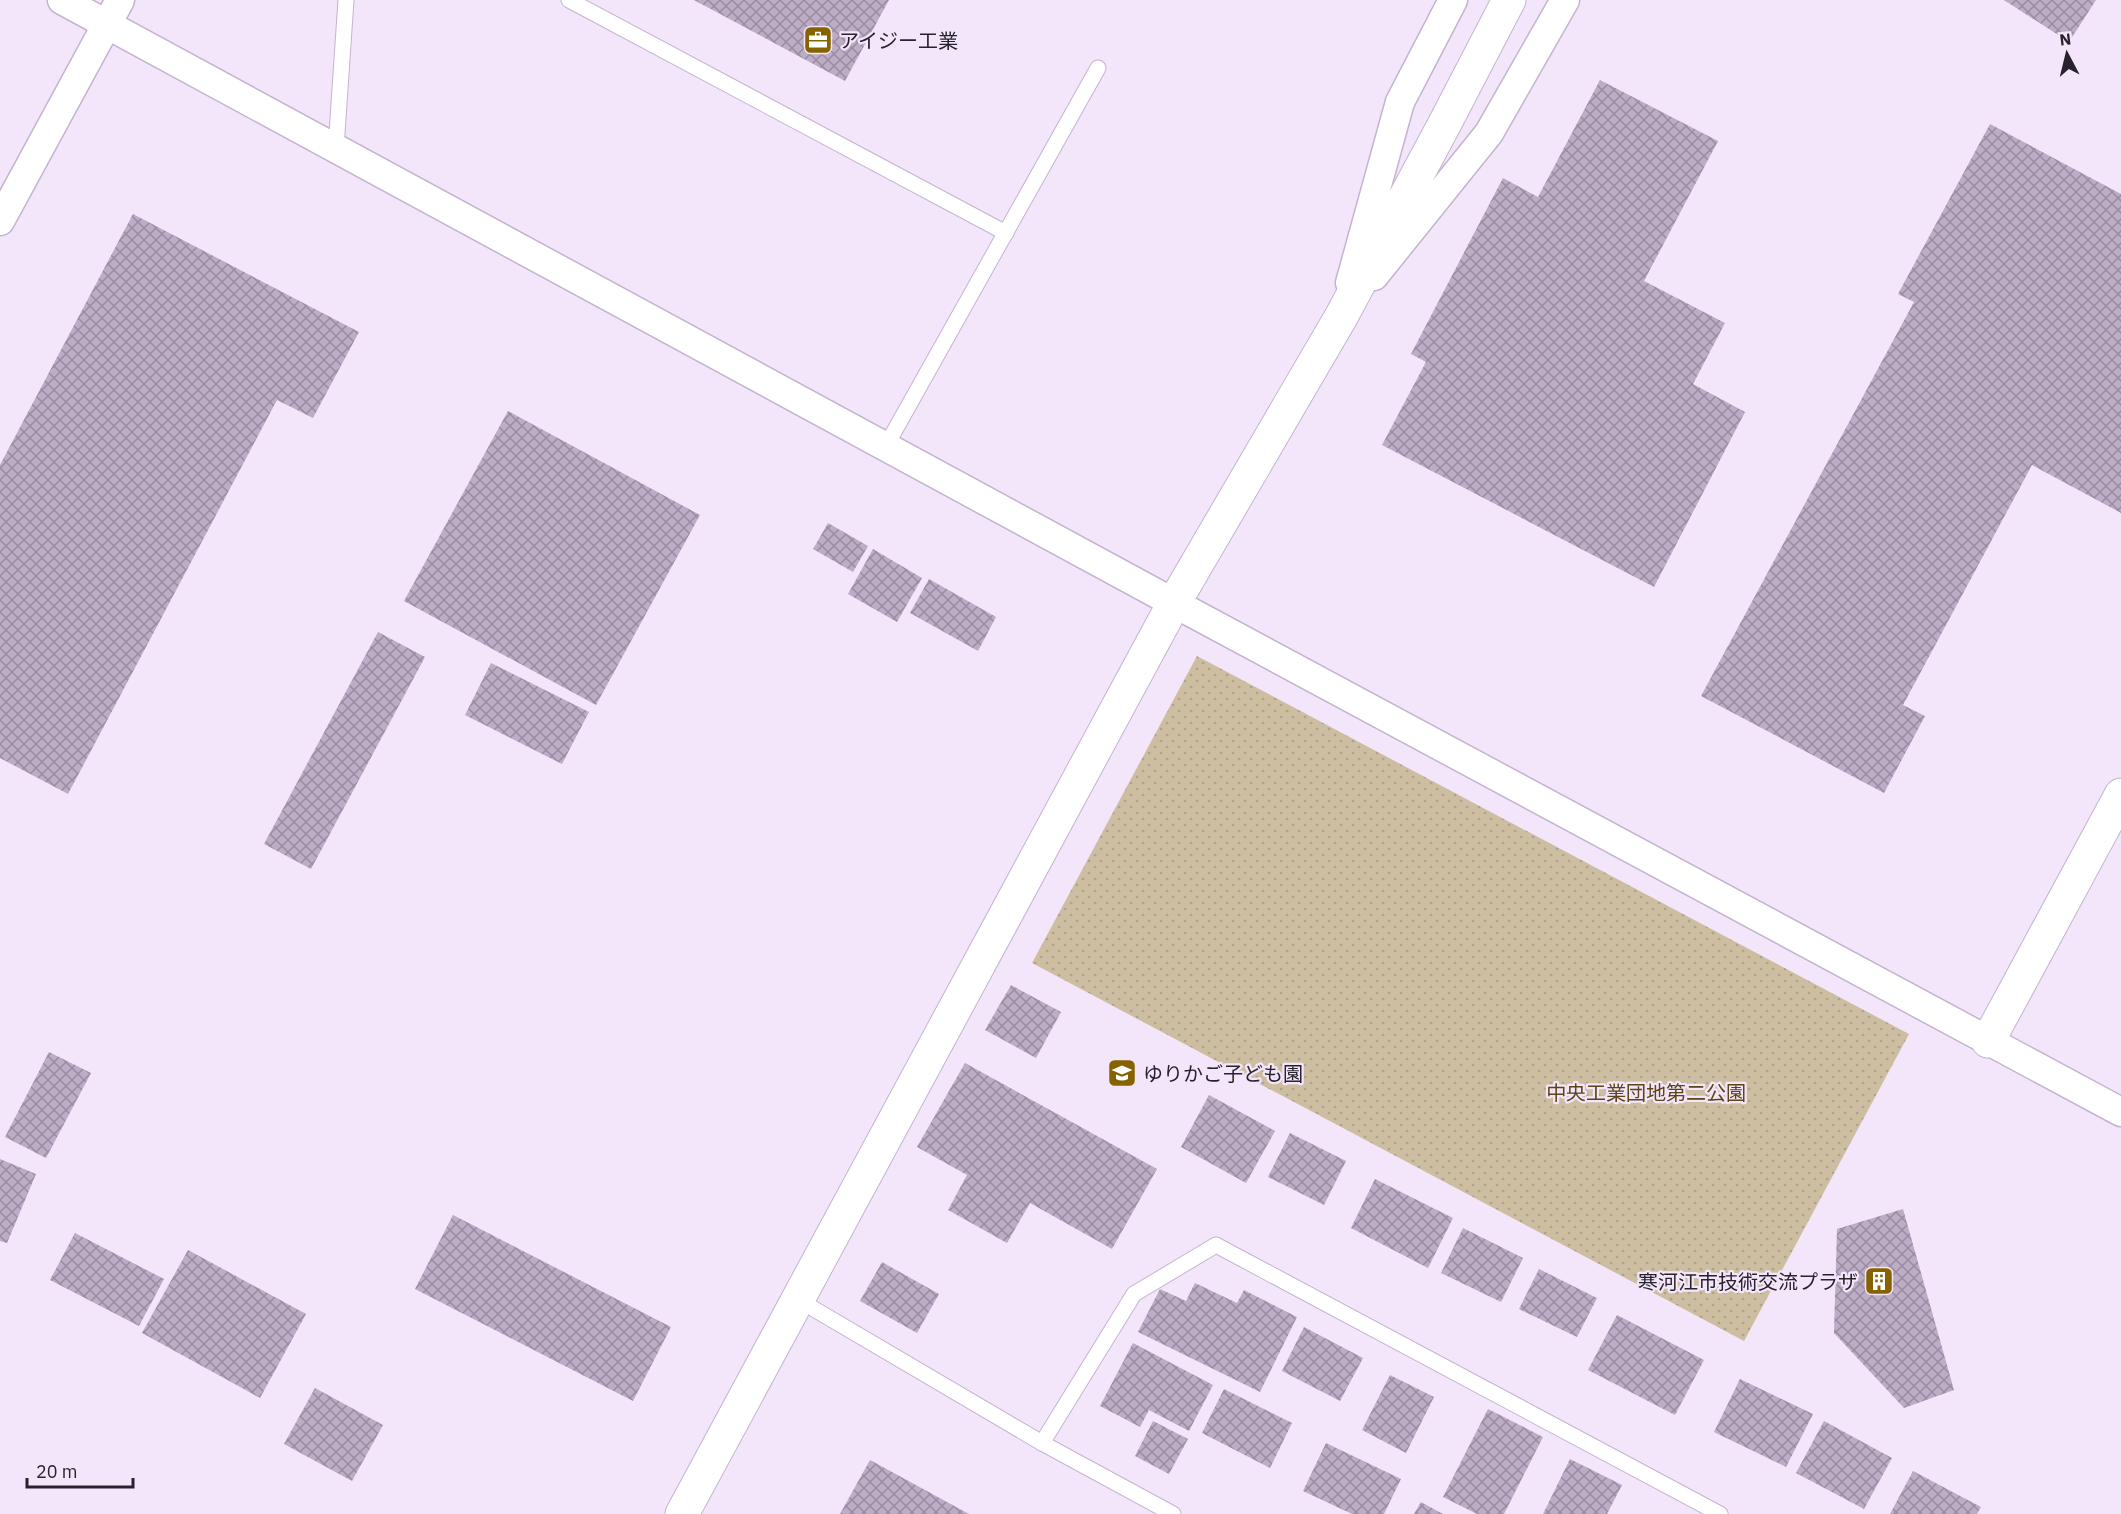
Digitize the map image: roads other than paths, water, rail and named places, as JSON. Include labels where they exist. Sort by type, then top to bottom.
[{"type":"street","points":[[62,0],[113,12],[336,148],[1174,603],[2121,1112]]},
{"type":"street","points":[[1341,317],[1400,102],[1453,0]]},
{"type":"street","points":[[682,1514],[1174,603],[1341,317],[1509,0]]},
{"type":"street","points":[[1341,317],[1489,133],[1565,0]]},
{"type":"street","points":[[0,221],[113,12]]},
{"type":"street","points":[[1988,1041],[2121,795]]},
{"type":"lane","points":[[336,148],[346,0]]},
{"type":"lane","points":[[569,0],[1006,233]]},
{"type":"lane","points":[[886,446],[1098,68]]},
{"type":"lane","points":[[1042,1443],[1134,1294],[1216,1245],[1720,1514]]},
{"type":"lane","points":[[797,1299],[1042,1443],[1173,1514]]},
{"type":"place","name":"アイジー工業","points":[[818,40]]},
{"type":"place","name":"ゆりかご子ども園","points":[[1122,1073]]},
{"type":"place","name":"寒河江市技術交流プラザ","points":[[1879,1281]]},
{"type":"park label","name":"中央工業団地第二公園","points":[[1646,1092]]}]
